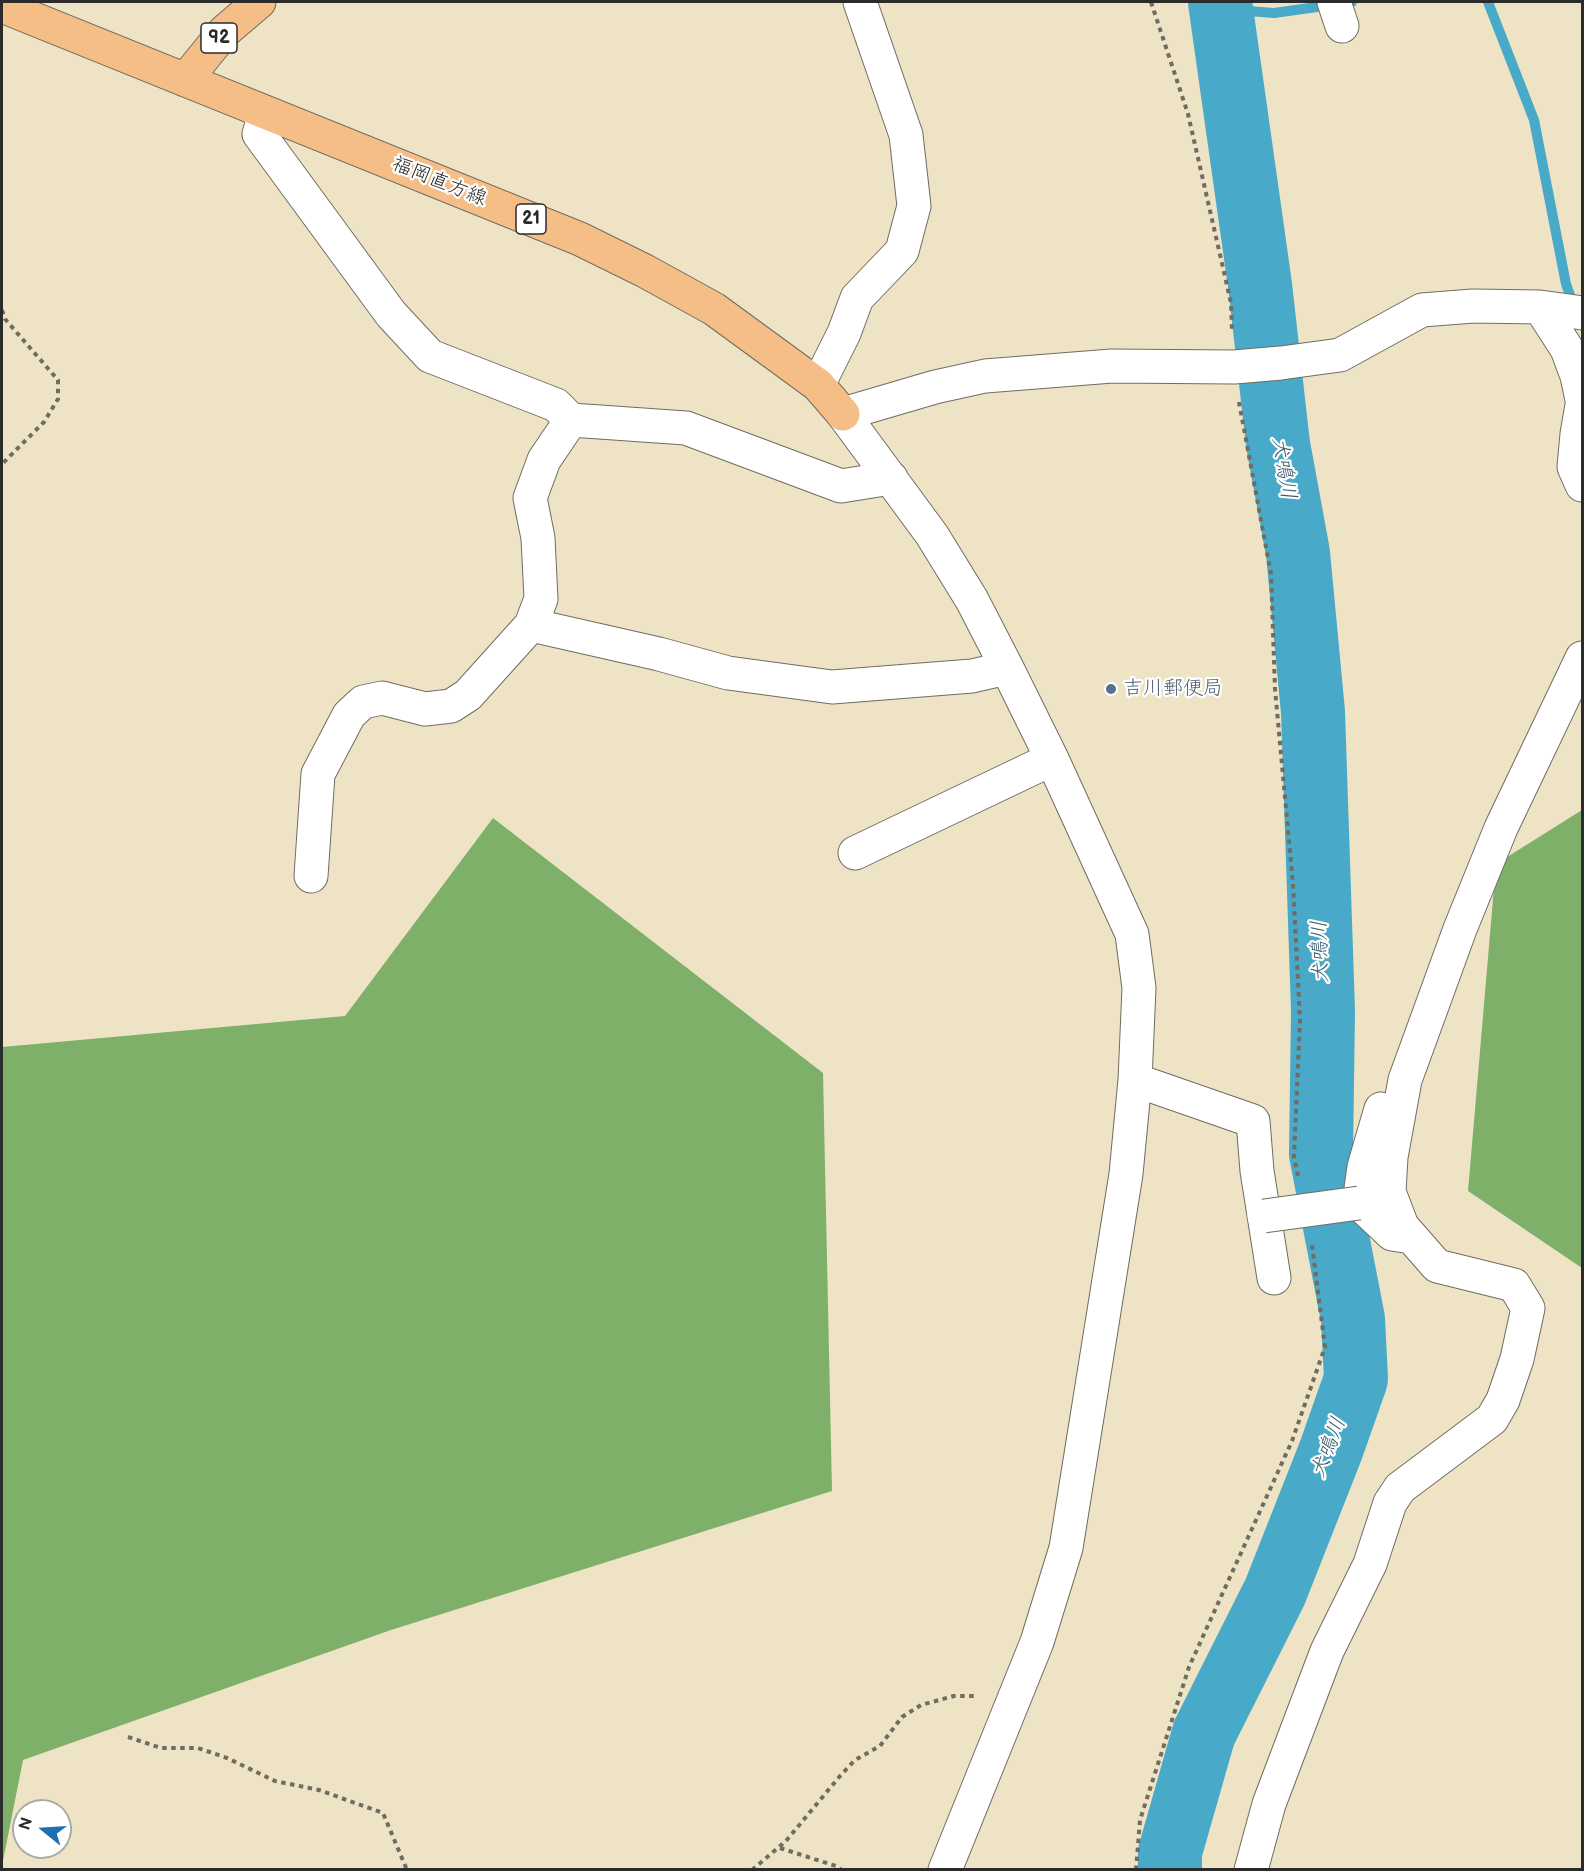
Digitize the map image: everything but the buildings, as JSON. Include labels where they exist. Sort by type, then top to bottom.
[{"type":"main road","name":"92","points":[[185,80],[225,31],[259,2]]},
{"type":"main road","name":"福岡直方線","points":[[2,6],[580,239],[714,309],[818,385],[843,414]]},
{"type":"street","points":[[818,385],[844,333],[857,298],[902,251],[914,206],[906,135],[860,2]]},
{"type":"street","points":[[265,113],[259,134],[391,314],[430,356],[556,405],[571,420],[686,429],[841,486],[891,478]]},
{"type":"street","points":[[945,1869],[1037,1642],[1066,1548],[1126,1174],[1135,1080],[1139,988],[1132,934],[1052,759],[972,600],[932,535],[843,414],[935,387],[985,376],[1112,366],[1234,367],[1340,355],[1422,310],[1473,306],[1562,310],[1567,349],[1577,375],[1582,400]]},
{"type":"street","points":[[1582,405],[1574,466],[1582,485]]},
{"type":"street","points":[[311,876],[318,774],[349,715],[363,702],[382,698],[425,709],[451,706],[468,695],[531,625],[541,599],[538,538],[530,498],[544,460],[571,420]]},
{"type":"street","points":[[531,625],[659,654],[728,673],[832,687],[972,676],[1007,668]]},
{"type":"street","points":[[1251,1869],[1269,1804],[1327,1652],[1370,1564],[1390,1503],[1400,1488],[1492,1419],[1503,1400],[1517,1359],[1528,1308],[1514,1285],[1437,1266],[1402,1226],[1389,1192],[1391,1157],[1405,1080],[1460,929],[1501,828],[1582,658]]},
{"type":"street","points":[[855,853],[1052,759]]},
{"type":"street","points":[[1135,1080],[1253,1120],[1257,1171],[1274,1278]]},
{"type":"street","points":[[1359,1203],[1364,1167],[1386,1091],[1405,1080]]},
{"type":"street","points":[[1264,1216],[1359,1203]]},
{"type":"street","points":[[1359,1203],[1392,1233],[1412,1238]]},
{"type":"path","points":[[1151,2],[1188,114],[1231,303],[1234,367]]},
{"type":"path","points":[[2,310],[5,319],[58,380],[58,399],[44,422],[2,464]]},
{"type":"path","points":[[752,1869],[786,1841],[855,1760],[880,1746],[902,1717],[921,1705],[954,1696],[981,1696],[1012,1706]]},
{"type":"path","points":[[128,1737],[161,1748],[198,1748],[227,1758],[275,1781],[319,1790],[383,1813],[407,1869]]},
{"type":"path","points":[[779,1847],[841,1869]]},
{"type":"green space","points":[[1582,810],[1582,1268],[1468,1191],[1496,864]]},
{"type":"green space","points":[[493,818],[823,1073],[832,1491],[391,1630],[23,1760],[15,1799],[12,1799],[12,1816],[2,1866],[2,1047],[345,1016]]},
{"type":"waterway","name":"犬鳴川","points":[[1170,1870],[1170,1852],[1204,1733],[1275,1592],[1331,1450],[1356,1379],[1353,1319],[1321,1154],[1323,1011],[1313,712],[1298,553],[1278,444],[1260,285],[1220,2]]},
{"type":"waterway","points":[[1222,9],[1274,13],[1352,2]]},
{"type":"waterway","points":[[1488,2],[1534,120],[1566,284],[1574,307]]},
{"type":"place","name":"吉川郵便局","points":[[1111,689]]}]
